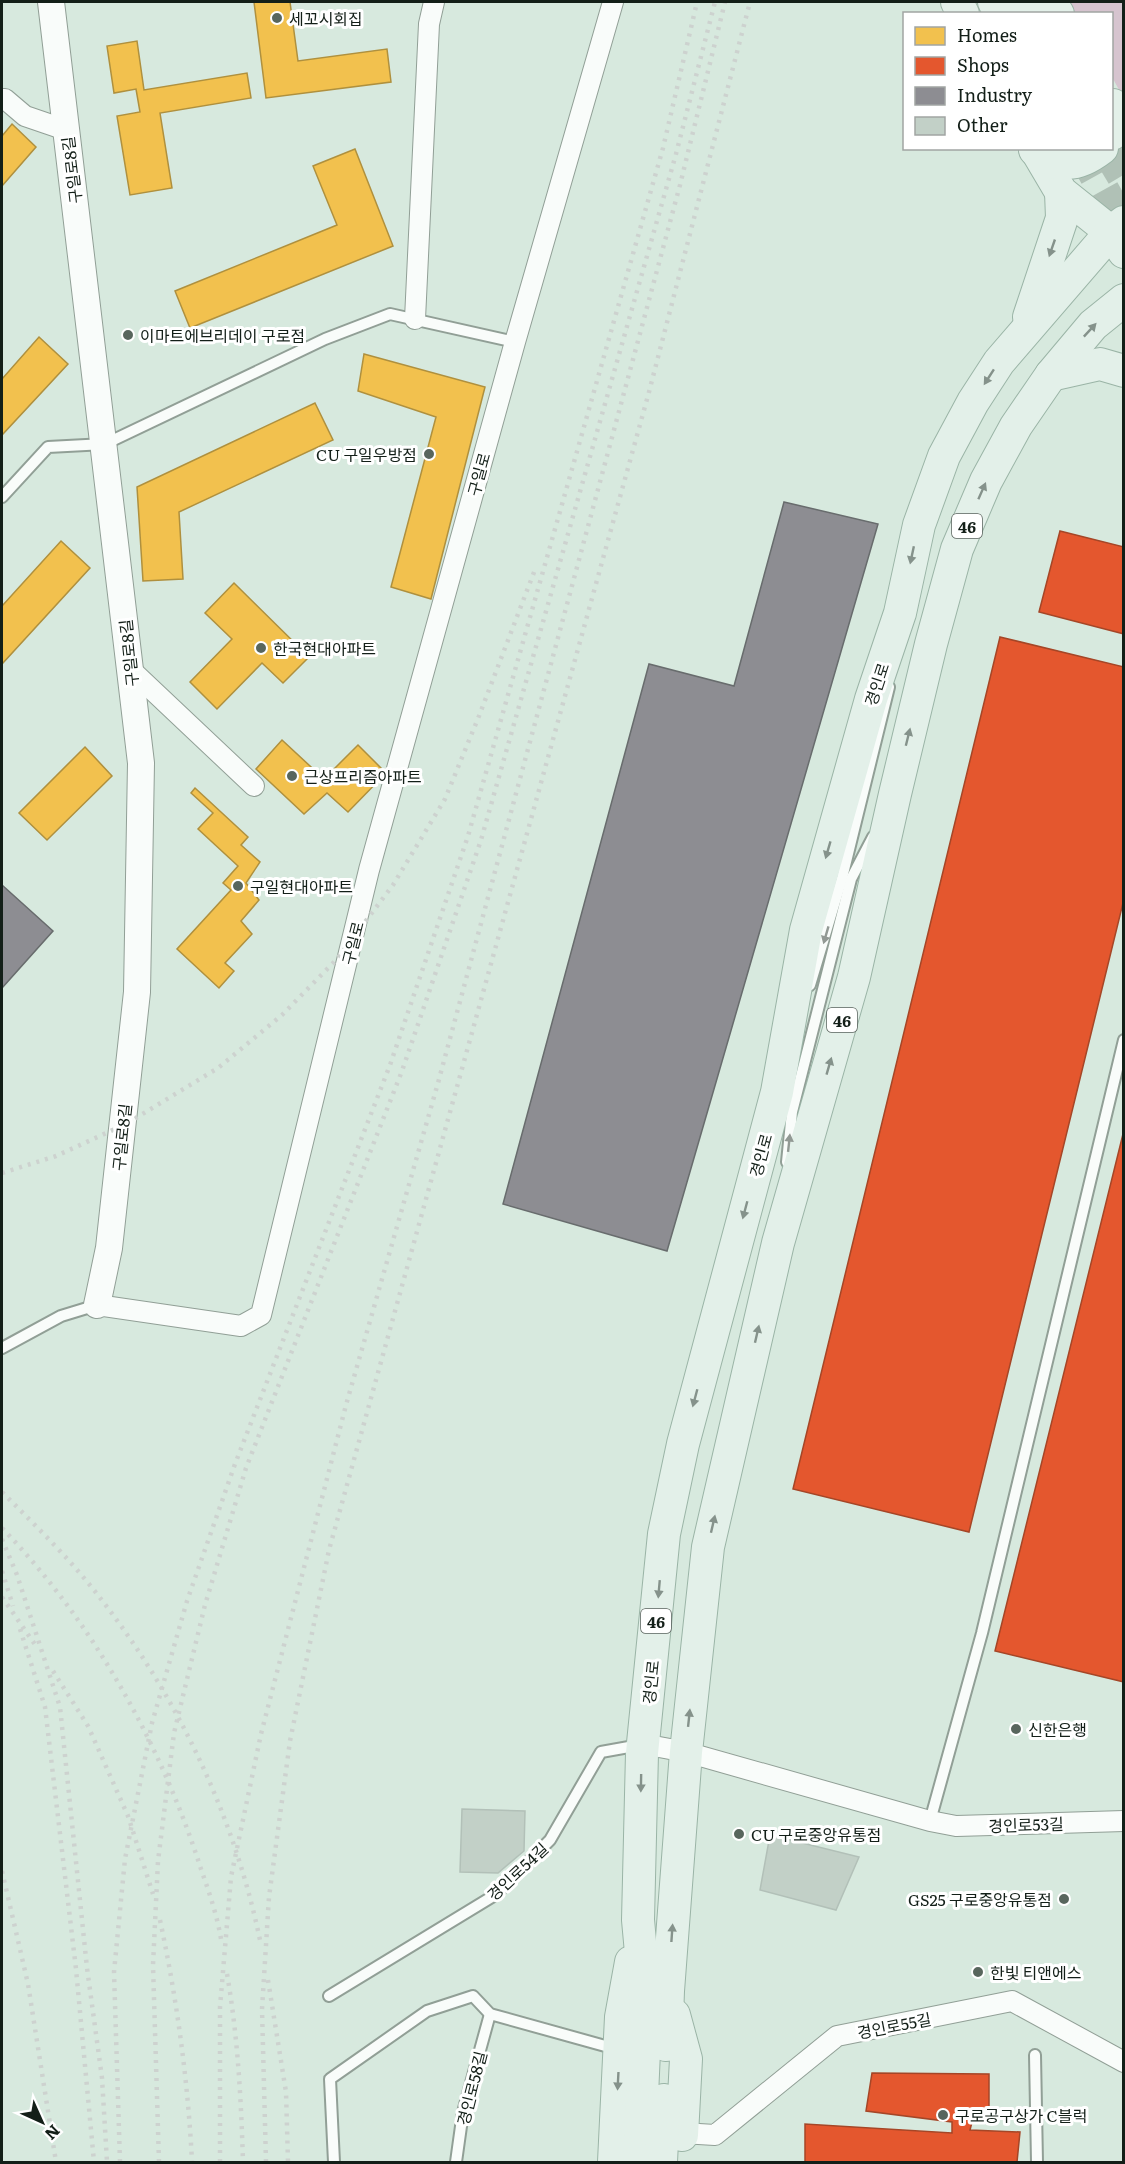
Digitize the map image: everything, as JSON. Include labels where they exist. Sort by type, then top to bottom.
[{"type":"main road","points":[[1036,150],[1054,162],[1073,163],[1092,156],[1100,150]]},
{"type":"main road","points":[[1036,150],[1061,192],[1119,235]]},
{"type":"main road","points":[[1024,331],[1062,218],[1061,192]]},
{"type":"main road","name":"경인로","points":[[639,2163],[646,2007],[638,1920],[643,1744],[664,1534],[683,1444],[777,1092],[806,930],[871,699],[900,613],[919,525],[944,456],[973,402],[999,362],[1024,331],[1119,235]]},
{"type":"main road","name":"46","points":[[661,2163],[668,1991],[686,1752],[708,1547],[778,1243],[854,977],[931,644],[957,549],[986,481],[1016,426],[1052,375],[1093,326],[1124,300]]},
{"type":"main road","points":[[1052,375],[1100,364],[1124,371]]},
{"type":"main road","points":[[614,2163],[621,2017],[638,1920]]},
{"type":"main road","points":[[668,1991],[686,2059],[682,2148]]},
{"type":"street","name":"구일로8길","points":[[51,2],[141,763],[138,982],[109,1248],[97,1305]]},
{"type":"street","points":[[415,319],[429,24],[434,2]]},
{"type":"street","name":"구일로","points":[[97,1305],[241,1326],[261,1315],[369,870],[515,342],[613,2]]},
{"type":"street","points":[[2,99],[25,116],[66,130]]},
{"type":"street","points":[[129,668],[254,786]]},
{"type":"street","name":"경인로53길","points":[[643,1744],[686,1752],[930,1821],[956,1826],[1124,1821]]},
{"type":"street","name":"경인로55길","points":[[682,2148],[715,2135],[837,2036],[1012,2001],[1124,2062]]},
{"type":"lane","points":[[2,497],[48,447],[105,444],[325,339],[390,314],[515,342]]},
{"type":"lane","points":[[777,1092],[842,878],[888,697],[900,613]]},
{"type":"lane","points":[[930,1821],[982,1634],[1124,1040]]},
{"type":"lane","points":[[2,1348],[61,1316],[97,1305]]},
{"type":"lane","name":"경인로54길","points":[[329,1996],[495,1895],[550,1840],[601,1752],[643,1744]]},
{"type":"lane","points":[[334,2163],[330,2079],[427,2011],[473,1996],[490,2014],[619,2050]]},
{"type":"lane","name":"경인로58길","points":[[456,2163],[463,2112],[490,2014]]},
{"type":"lane","points":[[1035,2055],[1037,2163]]},
{"type":"shaded area","points":[[1065,2],[1123,2],[1123,97],[1113,79],[1113,12],[1072,12]]},
{"type":"building: Homes","points":[[254,2],[290,2],[298,61],[387,49],[391,82],[266,98]]},
{"type":"building: Homes","points":[[137,41],[144,90],[247,73],[251,98],[160,113],[172,188],[130,195],[117,116],[140,112],[136,89],[114,93],[107,46]]},
{"type":"building: Homes","points":[[12,124],[36,147],[2,186],[2,136]]},
{"type":"building: Homes","points":[[355,149],[393,246],[190,328],[175,291],[337,225],[313,166]]},
{"type":"building: Homes","points":[[39,337],[68,364],[2,435],[2,379]]},
{"type":"building: Homes","points":[[364,354],[485,387],[431,599],[391,587],[436,417],[358,391]]},
{"type":"building: Homes","points":[[315,403],[333,440],[179,512],[183,579],[143,581],[137,487]]},
{"type":"building: Homes","points":[[61,541],[90,568],[2,664],[2,606]]},
{"type":"building: Homes","name":"한국현대아파트","points":[[234,583],[309,657],[283,683],[262,663],[217,709],[190,682],[232,639],[205,613]]},
{"type":"building: Homes","name":"근상프리즘아파트","points":[[282,740],[324,779],[358,745],[386,773],[348,812],[327,793],[304,814],[256,769]]},
{"type":"building: Homes","points":[[85,747],[112,776],[47,840],[19,813]]},
{"type":"building: Homes","name":"구일현대아파트","points":[[195,788],[248,837],[241,845],[260,862],[246,883],[259,900],[241,921],[252,934],[225,963],[234,971],[219,988],[177,949],[231,890],[223,883],[238,866],[198,829],[213,813],[191,793]]},
{"type":"building: Shops","points":[[1060,531],[1124,547],[1124,634],[1039,612]]},
{"type":"building: Shops","points":[[1000,637],[1124,667],[1124,899],[969,1532],[793,1489]]},
{"type":"building: Shops","points":[[1124,1130],[1124,1682],[995,1651]]},
{"type":"building: Shops","name":"구로공구상가 C블럭","points":[[872,2073],[989,2074],[989,2123],[973,2118],[970,2130],[1020,2132],[1017,2162],[805,2162],[805,2124],[952,2133],[952,2122],[866,2111]]},
{"type":"building: Industry","points":[[784,502],[878,524],[667,1251],[503,1204],[649,664],[734,686]]},
{"type":"building: Industry","points":[[2,885],[53,931],[2,988]]},
{"type":"building: Other","points":[[462,1809],[525,1811],[524,1851],[498,1873],[460,1872]]},
{"type":"building: Other","points":[[770,1835],[859,1857],[836,1910],[760,1890]]},
{"type":"tunnel","points":[[1081,150],[1124,227]]},
{"type":"tunnel","points":[[1107,150],[1124,178]]},
{"type":"railway","points":[[120,2162],[114,1972],[125,1859],[152,1723],[187,1601],[235,1464],[390,1065],[468,836],[663,148],[697,2]]},
{"type":"railway","points":[[159,2162],[153,1965],[158,1861],[174,1733],[205,1605],[246,1468],[402,1071],[481,840],[676,154],[715,2]]},
{"type":"railway","points":[[220,2162],[220,2007],[231,1877],[261,1734],[346,1405],[438,1083],[680,185],[725,2]]},
{"type":"railway","points":[[266,2162],[262,2009],[269,1897],[290,1741],[329,1550],[649,392],[750,2]]},
{"type":"railway","points":[[2,1173],[56,1156],[126,1124],[218,1068],[282,1015],[337,959],[393,885],[445,799],[536,567]]},
{"type":"railway","points":[[2,1492],[92,1588],[132,1641],[158,1681],[181,1722],[221,1809],[237,1853],[261,1945]]},
{"type":"railway","points":[[2,1528],[66,1603],[121,1687],[166,1776],[185,1822],[221,1939]]},
{"type":"railway","points":[[2,1539],[17,1575],[60,1707],[87,1968],[102,2078],[107,2162]]},
{"type":"railway","points":[[2,1571],[13,1606]]},
{"type":"railway","points":[[2,1597],[36,1646]]},
{"type":"railway","points":[[20,1629],[45,1707],[76,1969],[94,2162]]},
{"type":"railway","points":[[53,1671],[88,1726],[128,1816],[153,1894]]},
{"type":"railway","points":[[2,1871],[28,1984],[56,2162]]},
{"type":"railway","points":[[160,1920],[181,2041],[192,2162]]},
{"type":"railway","points":[[227,1974],[234,2021],[243,2162]]},
{"type":"railway","points":[[268,1980],[286,2092],[288,2162]]},
{"type":"place","name":"세꼬시회집","points":[[277,18]]},
{"type":"place","name":"이마트에브리데이 구로점","points":[[128,335]]},
{"type":"place","name":"CU 구일우방점","points":[[429,454]]},
{"type":"place","name":"한국현대아파트","points":[[261,648]]},
{"type":"place","name":"근상프리즘아파트","points":[[292,776]]},
{"type":"place","name":"구일현대아파트","points":[[238,886]]},
{"type":"place","name":"신한은행","points":[[1016,1729]]},
{"type":"place","name":"CU 구로중앙유통점","points":[[739,1834]]},
{"type":"place","name":"GS25 구로중앙유통점","points":[[1064,1899]]},
{"type":"place","name":"한빛 티앤에스","points":[[978,1972]]},
{"type":"place","name":"구로공구상가 C블럭","points":[[943,2115]]}]
